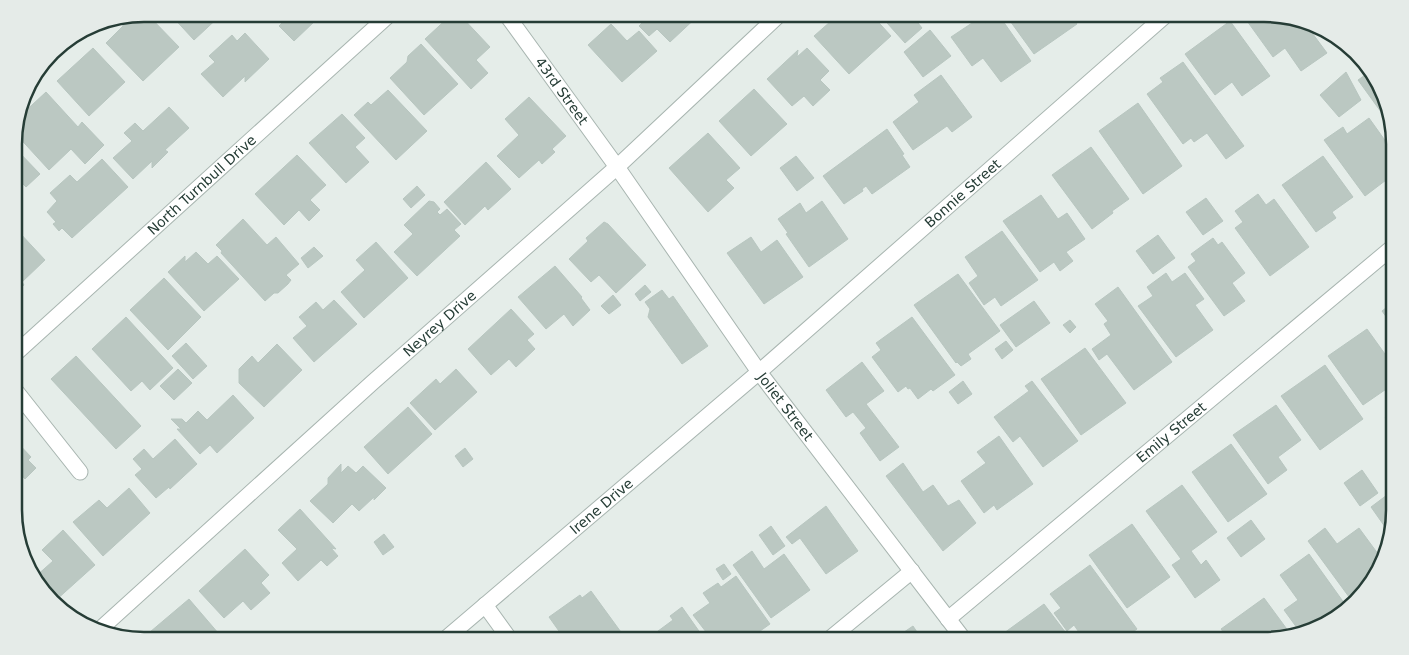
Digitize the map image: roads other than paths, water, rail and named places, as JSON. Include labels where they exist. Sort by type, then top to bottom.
[{"type":"street","name":"Neyrey Drive","points":[[104,626],[373,382],[617,167],[771,22]]},
{"type":"street","name":"Bonnie Street","points":[[759,372],[1158,22]]},
{"type":"street","name":"North Turnbull Drive","points":[[22,346],[380,23]]},
{"type":"street","name":"43rd Street","points":[[512,23],[617,167]]},
{"type":"street","name":"Joliet Street","points":[[617,167],[759,372],[958,632]]},
{"type":"street","name":"Emily Street","points":[[948,619],[1386,253]]},
{"type":"street","name":"Irene Drive","points":[[454,632],[759,372]]},
{"type":"street","points":[[22,399],[80,472]]},
{"type":"street","points":[[838,632],[912,571]]},
{"type":"street","points":[[485,605],[504,632]]}]
